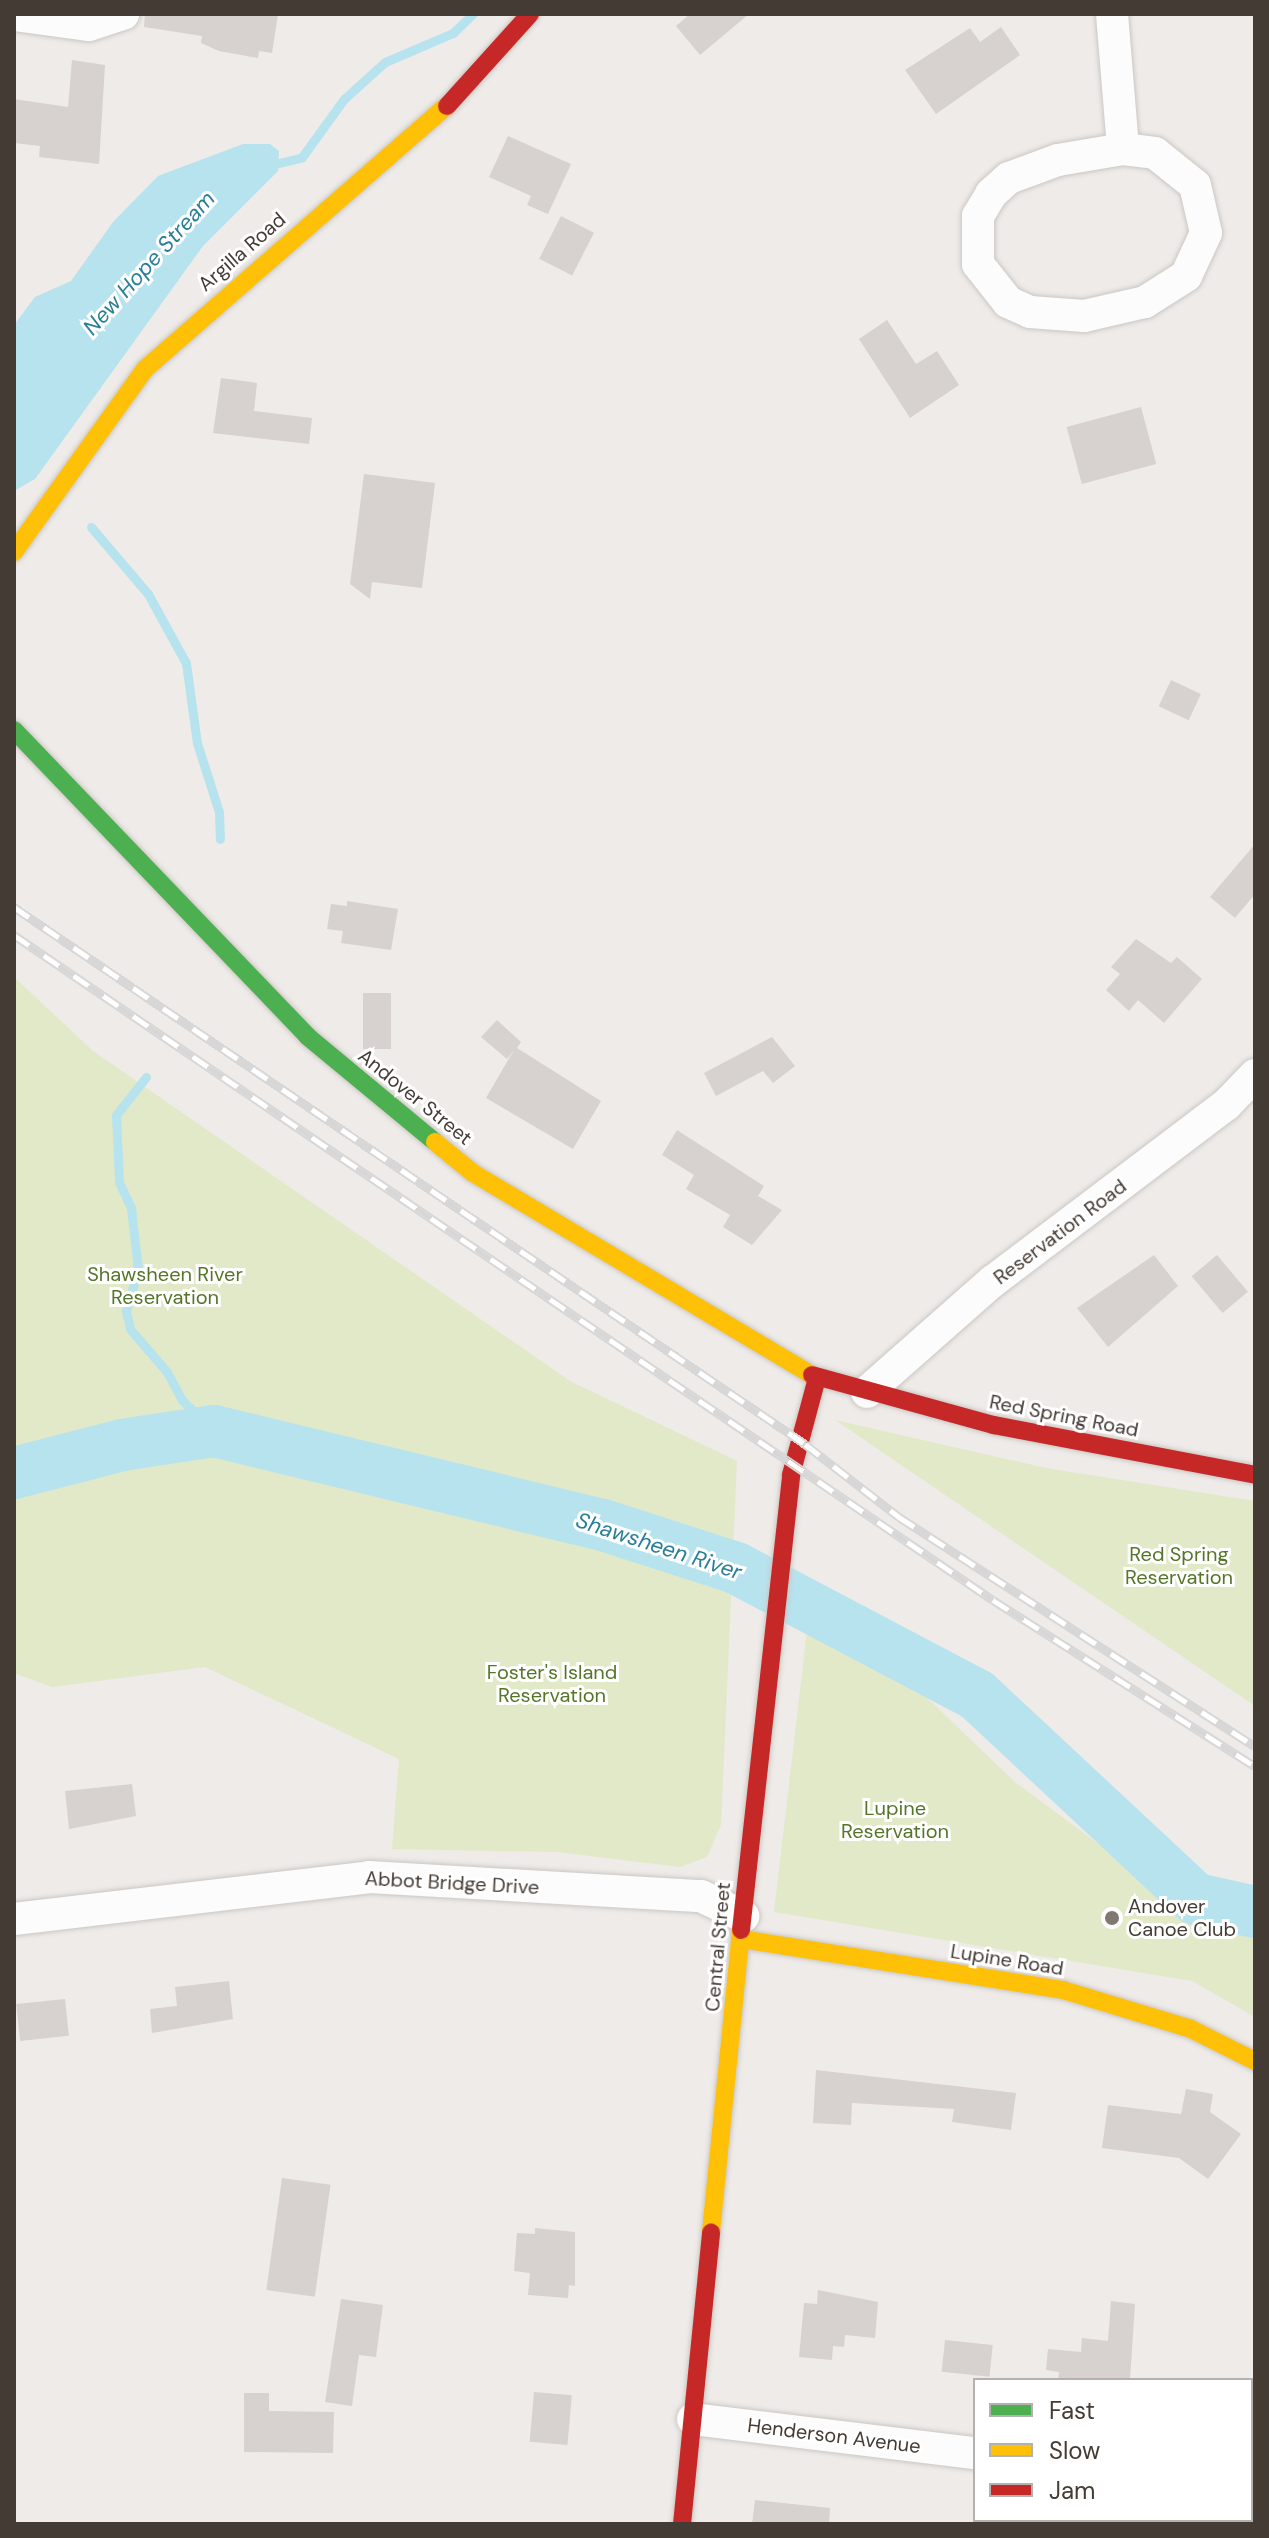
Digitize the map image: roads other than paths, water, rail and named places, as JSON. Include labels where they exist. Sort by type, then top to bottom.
[{"type":"main road","name":"Argilla Road","points":[[14,552],[145,369],[466,89],[530,14]]},
{"type":"main road","name":"Andover Street","points":[[14,730],[307,1036],[473,1173],[817,1378],[867,1392]]},
{"type":"main road","name":"Central Street","points":[[682,2524],[781,1545],[791,1475],[817,1378]]},
{"type":"main road","name":"Red Spring Road","points":[[867,1392],[994,1425],[1255,1475]]},
{"type":"main road","name":"Lupine Road","points":[[742,1928],[1063,1990],[1191,2029],[1255,2061]]},
{"type":"street","points":[[14,15],[89,25],[123,14]]},
{"type":"street","points":[[1112,14],[1123,149]]},
{"type":"street","points":[[1123,149],[1155,153],[1195,185],[1206,233],[1186,276],[1145,302],[1084,316],[1030,312],[1008,302],[978,264],[978,216],[991,194],[1009,178],[1045,165],[1123,149]]},
{"type":"street","name":"Reservation Road","points":[[867,1392],[993,1281],[1226,1105],[1255,1075]]},
{"type":"street","name":"Abbot Bridge Drive","points":[[14,1919],[369,1877],[701,1896],[742,1928]]},
{"type":"street","name":"Henderson Avenue","points":[[693,2419],[973,2453]]},
{"type":"water","points":[[243,144],[270,144],[279,151],[278,171],[203,246],[35,479],[14,491],[14,325],[35,297],[71,281],[113,222],[158,176]]},
{"type":"waterway","name":"New Hope Stream","points":[[267,166],[302,157],[344,99],[385,62],[453,33],[473,14]]},
{"type":"waterway","name":"New Hope Stream","points":[[91,527],[148,594],[186,663],[197,743],[219,812],[220,839]]},
{"type":"waterway","name":"New Hope Stream","points":[[146,1077],[116,1115],[119,1182],[131,1208],[138,1269],[126,1311],[130,1329],[167,1372],[182,1400],[214,1431]]},
{"type":"waterway","name":"Shawsheen River","points":[[14,1473],[122,1445],[214,1431],[603,1525],[736,1568],[977,1695],[1196,1899],[1255,1912]]},
{"type":"railway","points":[[14,907],[805,1444],[899,1517],[1255,1746]]},
{"type":"railway","points":[[14,935],[993,1600],[1255,1766]]},
{"type":"place","name":"Andover Canoe Club","points":[[1112,1918]]},
{"type":"park label","name":"Shawsheen River Reservation","points":[[165,1286]]},
{"type":"park label","name":"Red Spring Reservation","points":[[1179,1566]]},
{"type":"park label","name":"Foster's Island Reservation","points":[[552,1684]]},
{"type":"park label","name":"Lupine Reservation","points":[[895,1820]]}]
